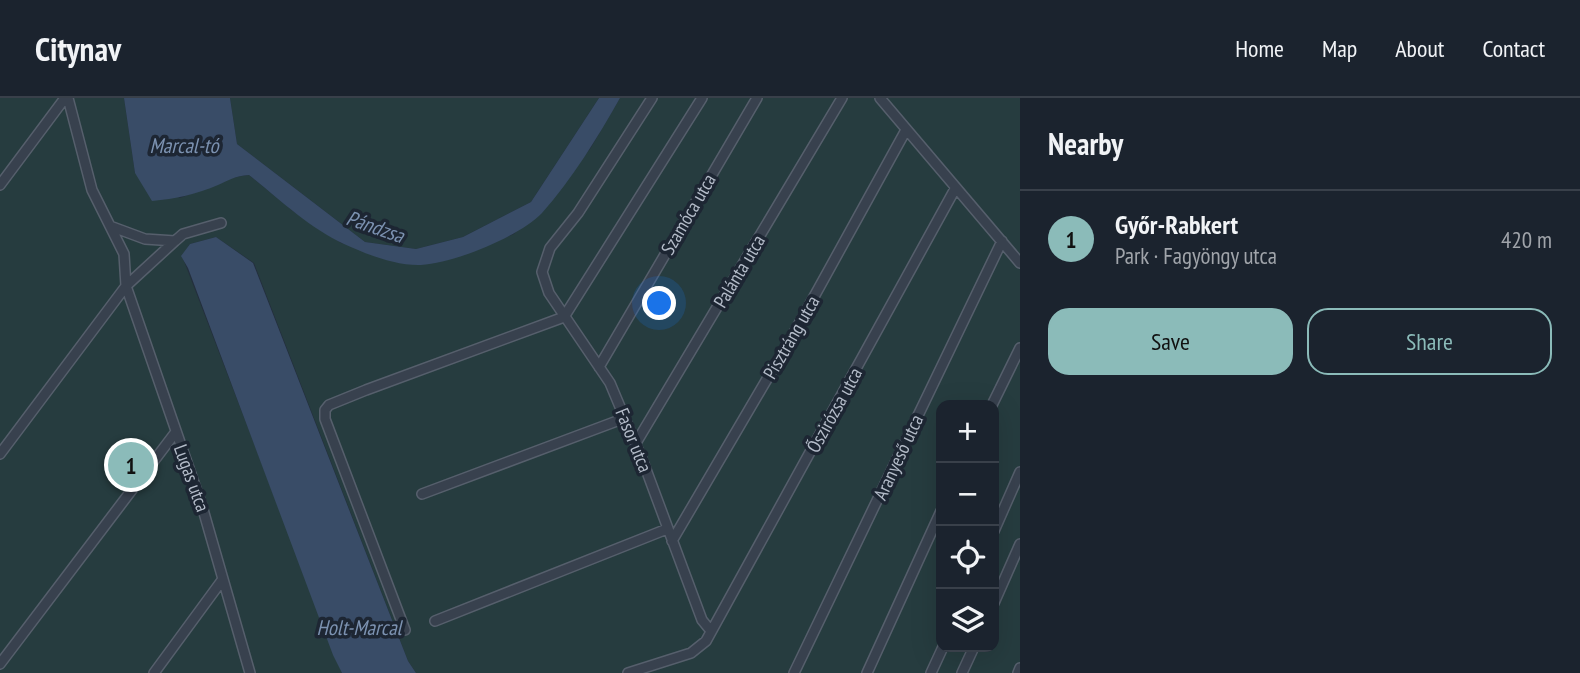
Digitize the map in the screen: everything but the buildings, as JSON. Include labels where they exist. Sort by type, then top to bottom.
[{"type":"street","points":[[0,185],[66,98]]},
{"type":"street","points":[[66,98],[92,190],[110,226],[130,235],[175,241]]},
{"type":"street","name":"Fasor utca","points":[[652,98],[578,213],[544,259],[544,282],[564,317],[610,383],[636,443],[702,620],[710,631]]},
{"type":"street","points":[[405,630],[325,419],[325,410],[330,405],[366,390],[564,317],[702,98]]},
{"type":"street","name":"Szamóca utca","points":[[599,367],[757,98]]},
{"type":"street","name":"Palánta utca","points":[[636,443],[842,98]]},
{"type":"street","points":[[880,98],[1020,263]]},
{"type":"street","name":"Pisztráng utca","points":[[672,541],[794,333],[906,130]]},
{"type":"street","name":"Őszirózsa utca","points":[[628,673],[701,648],[956,189]]},
{"type":"street","points":[[0,454],[127,286],[183,234],[221,223]]},
{"type":"street","name":"Lugas utca","points":[[110,226],[124,254],[127,286],[202,506],[250,673]]},
{"type":"street","name":"Aranyeső utca","points":[[794,673],[1002,241]]},
{"type":"street","points":[[994,400],[1020,348]]},
{"type":"street","points":[[422,494],[625,418]]},
{"type":"street","points":[[0,664],[175,433]]},
{"type":"street","points":[[996,526],[1020,472]]},
{"type":"street","points":[[867,673],[936,522]]},
{"type":"street","points":[[435,621],[667,529]]},
{"type":"street","points":[[999,592],[1020,544]]},
{"type":"street","points":[[154,673],[223,579]]},
{"type":"street","points":[[931,673],[941,652]]},
{"type":"street","points":[[962,673],[972,652]]},
{"type":"green space","points":[[0,98],[124,98],[135,173],[180,198],[223,181],[249,175],[293,211],[341,243],[420,265],[465,254],[514,234],[590,149],[620,98],[1020,98],[1020,673],[416,673],[408,661],[254,263],[216,237],[190,244],[182,256],[342,673],[0,673]]},
{"type":"green space","points":[[230,98],[599,98],[531,202],[463,237],[416,249],[365,242],[237,144]]},
{"type":"water","name":"Marcal-tó","points":[[124,98],[230,98],[237,144],[365,242],[416,249],[463,237],[531,202],[599,98],[620,98],[574,172],[532,222],[468,254],[421,265],[381,259],[331,237],[294,212],[249,175],[236,177],[194,193],[152,201],[135,173]]},
{"type":"water","name":"Holt-Marcal","points":[[216,237],[253,263],[408,661],[416,673],[342,673],[333,655],[188,268],[181,256],[190,244]]},
{"type":"place","name":"Győr-Rabkert","points":[[131,465]]},
{"type":"water label","name":"Pándzsa","points":[[375,227]]}]
